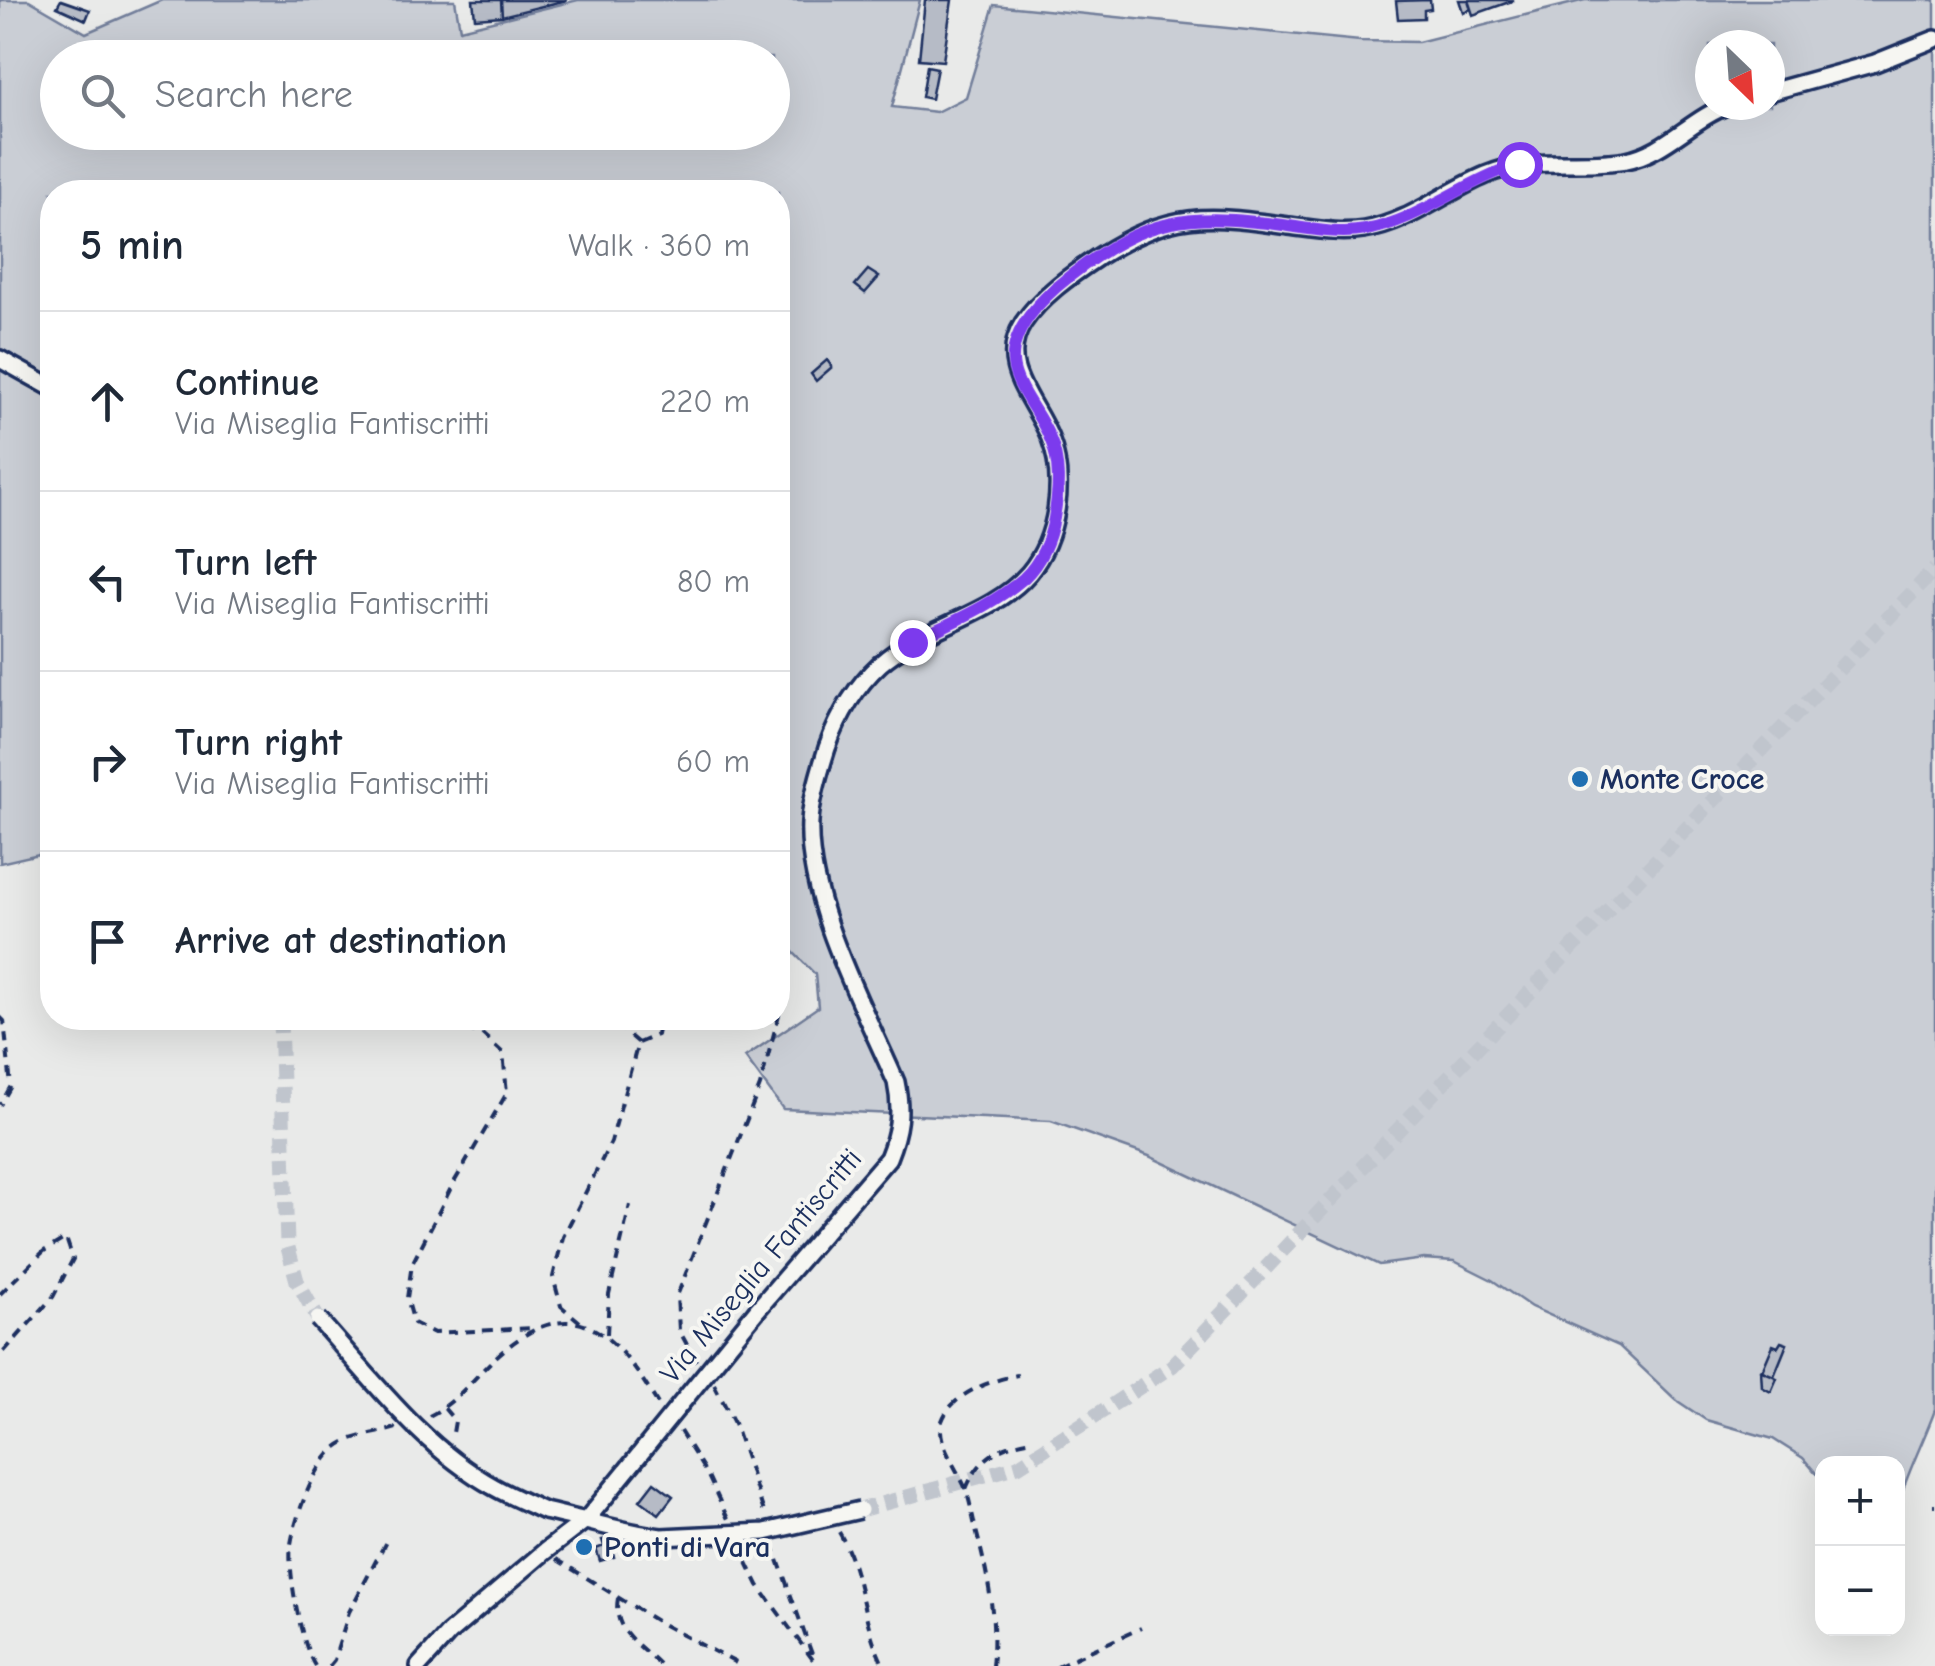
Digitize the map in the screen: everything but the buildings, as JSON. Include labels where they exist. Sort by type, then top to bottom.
[{"type":"street","points":[[1785,88],[1875,63],[1935,39]]},
{"type":"street","name":"Via Miseglia Fantiscritti","points":[[418,1666],[449,1633],[588,1520],[758,1310],[888,1158],[896,1139],[900,1102],[896,1082],[832,933],[815,872],[810,821],[824,757],[840,714],[878,666],[912,642],[1004,593],[1027,575],[1042,554],[1058,495],[1058,464],[1049,436],[1014,368],[1014,347],[1023,324],[1069,276],[1150,228],[1182,219],[1205,218],[1332,232],[1366,230],[1400,220],[1486,174],[1519,164],[1628,160],[1646,154],[1699,120]]},
{"type":"street","points":[[0,359],[40,381]]},
{"type":"street","points":[[318,1319],[416,1427],[446,1453],[492,1486],[544,1511],[661,1538],[738,1536],[860,1510]]},
{"type":"path","points":[[0,1017],[4,1021],[11,1086],[0,1106]]},
{"type":"path","points":[[467,1030],[482,1033],[503,1053],[508,1092],[453,1184],[412,1264],[407,1298],[414,1323],[434,1333],[538,1328]]},
{"type":"path","points":[[622,1030],[638,1044]]},
{"type":"path","points":[[638,1044],[657,1036],[658,1030]]},
{"type":"path","points":[[580,1322],[561,1306],[553,1277],[563,1237],[611,1142],[638,1044]]},
{"type":"path","points":[[607,1334],[609,1294],[630,1206]]},
{"type":"path","points":[[0,1294],[44,1251],[66,1238],[72,1259],[53,1297],[0,1356]]},
{"type":"path","points":[[992,1666],[992,1591],[966,1489],[944,1444],[941,1424],[953,1403],[1018,1374]]},
{"type":"path","points":[[315,1666],[301,1632],[290,1546],[320,1463],[340,1443],[381,1433]]},
{"type":"path","points":[[966,1489],[974,1469],[989,1455],[1011,1443],[1034,1440]]},
{"type":"path","points":[[825,1519],[850,1550],[863,1614],[884,1666]]},
{"type":"path","points":[[329,1666],[350,1612],[389,1536]]},
{"type":"path","points":[[544,1552],[742,1666]]},
{"type":"path","points":[[618,1598],[615,1614],[620,1627],[661,1666]]},
{"type":"path","points":[[1057,1666],[1141,1628]]},
{"type":"shaded area","points":[[0,0],[29,0],[86,33],[162,0],[455,0],[460,29],[578,0],[920,0],[892,107],[936,112],[966,97],[994,5],[1360,41],[1418,42],[1585,0],[1935,0],[1935,1410],[1905,1484],[1905,1456],[1815,1456],[1815,1472],[1803,1458],[1773,1439],[1706,1420],[1676,1400],[1619,1346],[1531,1307],[1492,1280],[1454,1261],[1424,1259],[1379,1265],[1149,1156],[1051,1121],[783,1109],[745,1057],[790,1030],[818,1007],[815,974],[790,949],[790,180],[40,180],[40,854],[0,863]]},
{"type":"tunnel","points":[[860,1510],[1018,1466],[1172,1366],[1935,569]]},
{"type":"tunnel","points":[[280,1030],[287,1244],[297,1281],[318,1319]]},
{"type":"place","name":"Monte Croce","points":[[1580,779]]},
{"type":"place","name":"Ponti di Vara","points":[[584,1547]]},
{"type":"route","points":[[912,642],[1004,593],[1027,575],[1042,554],[1058,495],[1058,464],[1049,436],[1014,368],[1014,347],[1023,324],[1069,276],[1122,242],[1150,228],[1182,219],[1240,220],[1332,232],[1366,230],[1400,220],[1486,174],[1519,164]]}]
